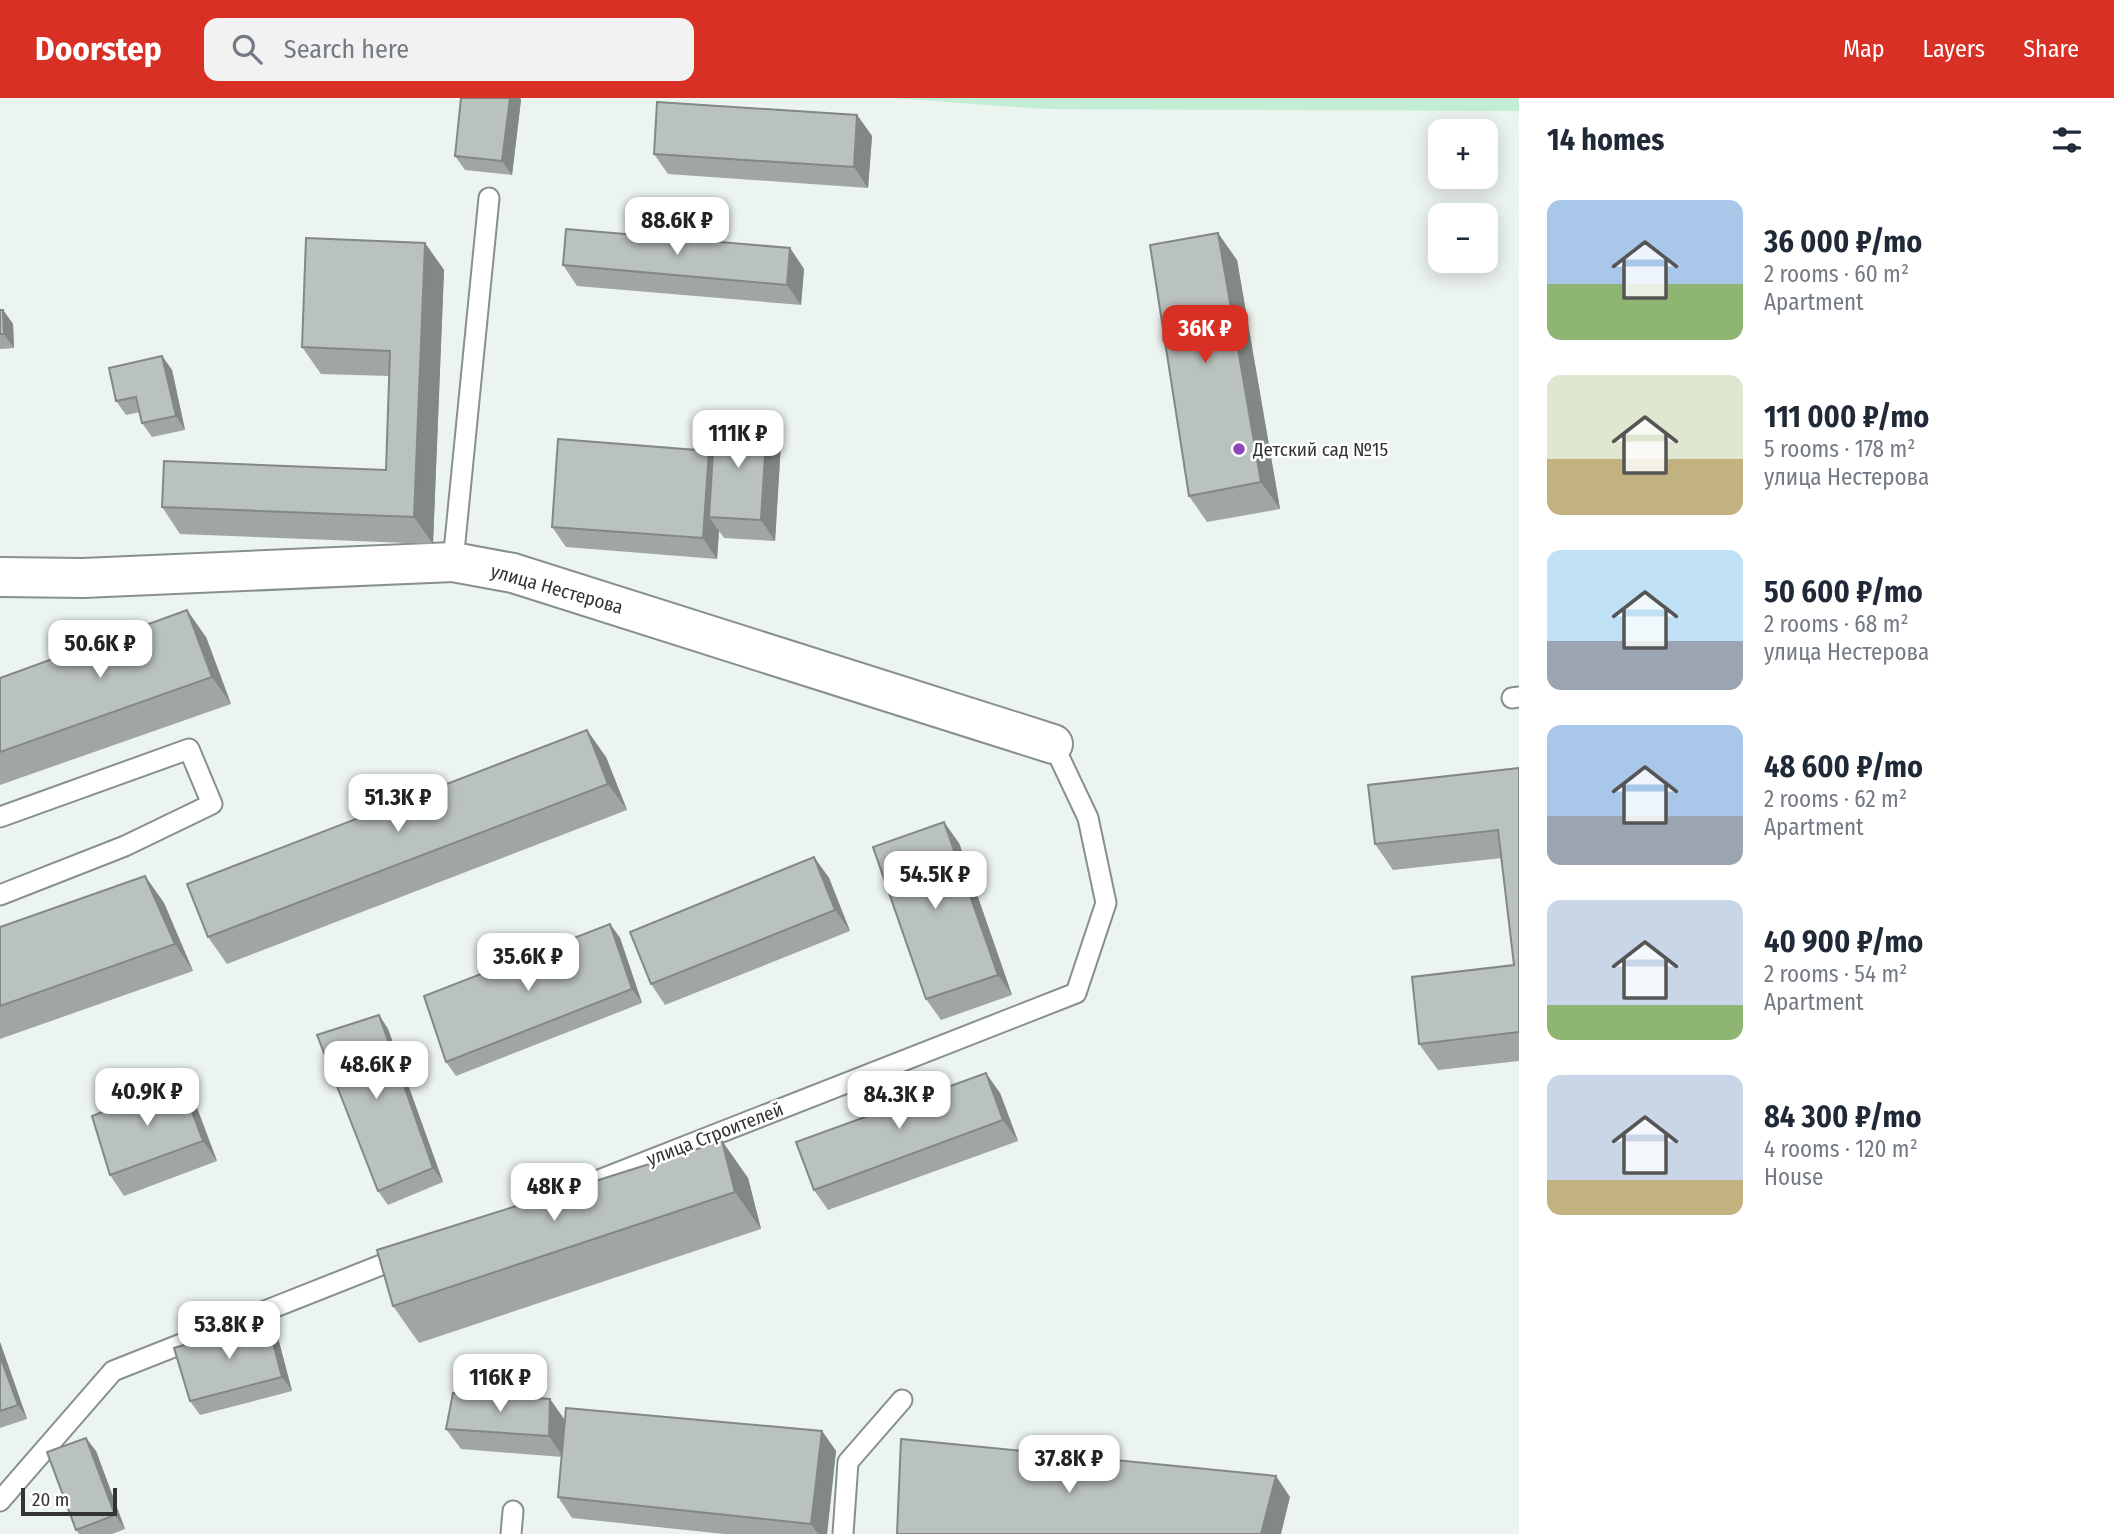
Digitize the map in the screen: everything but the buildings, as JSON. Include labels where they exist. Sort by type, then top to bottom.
[{"type":"street","name":"улица Нестерова","points":[[0,578],[83,579],[453,562],[513,573],[1053,744]]},
{"type":"lane","points":[[453,562],[489,198]]},
{"type":"lane","name":"улица Строителей","points":[[555,1197],[1076,993],[1106,902],[1088,818],[1053,744]]},
{"type":"lane","points":[[0,817],[188,749],[212,804],[125,846],[0,895]]},
{"type":"lane","points":[[0,1501],[113,1371],[425,1248]]},
{"type":"lane","points":[[843,1534],[848,1462],[902,1400]]},
{"type":"lane","points":[[511,1534],[513,1511]]},
{"type":"green space","points":[[893,98],[1519,98],[1519,111],[1043,109]]},
{"type":"place","name":"Детский сад №15","points":[[1239,449]]}]
